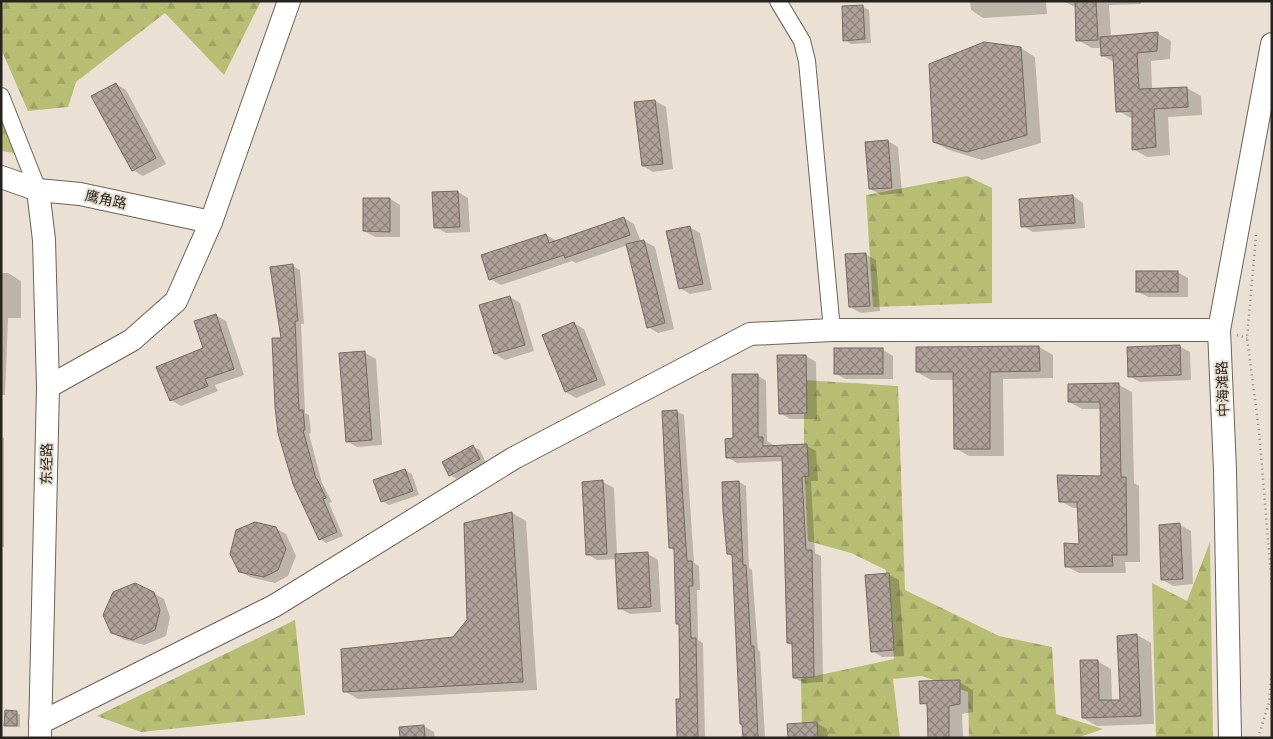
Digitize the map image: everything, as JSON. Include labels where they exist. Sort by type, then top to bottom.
[{"type":"main road","points":[[48,387],[132,340],[176,300],[211,222],[289,1]]},
{"type":"main road","name":"中海滩路","points":[[1230,738],[1225,470],[1219,330],[1272,44]]},
{"type":"main road","name":"鹰角路","points":[[1,177],[38,190],[80,194],[211,222]]},
{"type":"main road","name":"东经路","points":[[38,190],[44,240],[48,387],[40,730]]},
{"type":"main road","points":[[40,730],[274,606],[514,458],[750,334],[832,330],[1219,330]]},
{"type":"street","points":[[778,1],[802,41],[807,61],[832,330]]},
{"type":"street","points":[[1,96],[38,190]]},
{"type":"path","points":[[1256,232],[1248,338],[1259,431],[1272,587]]},
{"type":"path","points":[[1258,738],[1269,703],[1272,670]]},
{"type":"green space","points":[[1,1],[261,1],[224,75],[165,13],[76,82],[68,107],[28,111],[1,49]]},
{"type":"green space","points":[[1,119],[14,153],[1,151]]},
{"type":"green space","points":[[967,176],[992,188],[992,303],[873,307],[866,195]]},
{"type":"green space","points":[[804,380],[898,386],[905,590],[999,636],[1052,647],[1056,714],[1103,729],[1077,738],[969,738],[968,692],[922,676],[893,679],[900,738],[802,738],[801,679],[894,659],[886,570],[851,553],[808,541],[804,466]]},
{"type":"green space","points":[[1210,542],[1213,738],[1156,738],[1152,583],[1187,601]]},
{"type":"green space","points":[[295,620],[305,715],[141,732],[97,716]]},
{"type":"building","points":[[1075,1],[1096,1],[1098,40],[1076,41]]},
{"type":"building","points":[[863,5],[865,39],[843,41],[842,6]]},
{"type":"building","points":[[1158,32],[1157,51],[1137,53],[1139,89],[1187,87],[1188,107],[1154,109],[1156,147],[1132,150],[1132,111],[1116,112],[1113,55],[1101,56],[1100,37]]},
{"type":"building","points":[[984,42],[1021,47],[1027,135],[967,152],[933,142],[929,64]]},
{"type":"building","points":[[116,83],[156,158],[132,171],[91,96]]},
{"type":"building","points":[[655,100],[663,164],[642,166],[634,102]]},
{"type":"building","points":[[888,140],[892,188],[869,189],[865,142]]},
{"type":"building","points":[[458,191],[460,227],[434,228],[432,192]]},
{"type":"building","points":[[1073,195],[1075,223],[1021,227],[1019,199]]},
{"type":"building","points":[[363,198],[390,198],[390,232],[363,231]]},
{"type":"building","points":[[624,217],[630,235],[565,258],[564,255],[489,280],[481,255],[546,234],[549,243]]},
{"type":"building","points":[[690,226],[703,284],[679,289],[666,231]]},
{"type":"building","points":[[644,240],[665,323],[647,328],[626,244]]},
{"type":"building","points":[[866,253],[870,306],[849,307],[845,254]]},
{"type":"building","points":[[293,264],[298,321],[295,321],[299,410],[303,410],[305,430],[303,430],[316,479],[326,498],[323,499],[337,532],[319,540],[293,484],[278,433],[275,407],[272,338],[281,338],[270,267]]},
{"type":"building","points":[[1136,271],[1178,271],[1178,292],[1136,292]]},
{"type":"building","points":[[510,296],[525,345],[494,354],[479,305]]},
{"type":"building","points":[[216,314],[234,369],[205,379],[208,386],[170,401],[156,367],[203,348],[194,321]]},
{"type":"building","points":[[574,322],[597,380],[565,392],[542,335]]},
{"type":"building","points":[[1180,345],[1181,375],[1128,377],[1127,347]]},
{"type":"building","points":[[1039,346],[1040,371],[990,372],[990,449],[954,449],[953,372],[916,372],[916,347]]},
{"type":"building","points":[[834,348],[883,348],[883,374],[834,374]]},
{"type":"building","points":[[365,351],[372,440],[346,442],[339,353]]},
{"type":"building","points":[[777,355],[806,355],[807,413],[779,414]]},
{"type":"building","points":[[732,374],[758,374],[758,437],[763,437],[763,446],[807,444],[809,476],[802,477],[806,550],[812,550],[814,677],[793,678],[792,643],[787,643],[782,456],[726,458],[725,439],[733,438]]},
{"type":"building","points":[[1119,383],[1121,477],[1126,477],[1127,555],[1112,555],[1113,566],[1065,567],[1064,543],[1079,544],[1077,502],[1059,502],[1057,475],[1101,476],[1100,402],[1068,402],[1068,384]]},
{"type":"building","points":[[677,410],[687,561],[692,561],[693,586],[689,586],[691,638],[696,638],[698,738],[677,738],[676,699],[680,699],[679,624],[676,624],[674,548],[669,548],[662,411]]},
{"type":"building","points":[[473,445],[480,459],[449,476],[442,462]]},
{"type":"building","points":[[405,469],[413,491],[381,502],[373,480]]},
{"type":"building","points":[[603,480],[607,554],[586,555],[582,482]]},
{"type":"building","points":[[739,481],[743,565],[746,565],[751,646],[754,646],[758,738],[743,738],[742,724],[740,724],[732,554],[727,554],[723,511],[722,482]]},
{"type":"building","points":[[512,512],[523,682],[343,692],[341,649],[453,637],[467,620],[464,523]]},
{"type":"building","points":[[255,522],[276,527],[286,549],[278,570],[264,577],[239,572],[230,554],[236,530]]},
{"type":"building","points":[[1180,523],[1183,579],[1161,580],[1159,525]]},
{"type":"building","points":[[648,552],[651,607],[618,609],[615,554]]},
{"type":"building","points":[[889,573],[894,650],[871,652],[865,575]]},
{"type":"building","points":[[135,583],[154,592],[160,610],[155,630],[133,640],[111,633],[103,615],[113,592]]},
{"type":"building","points":[[1137,634],[1141,716],[1082,718],[1080,660],[1098,660],[1099,700],[1120,700],[1117,636]]},
{"type":"building","points":[[960,680],[960,704],[949,706],[949,738],[928,738],[927,703],[920,704],[919,681]]},
{"type":"building","points":[[5,710],[17,711],[17,726],[4,726]]},
{"type":"building","points":[[817,722],[818,738],[788,738],[787,724]]},
{"type":"building","points":[[424,725],[425,738],[400,738],[399,727]]}]
